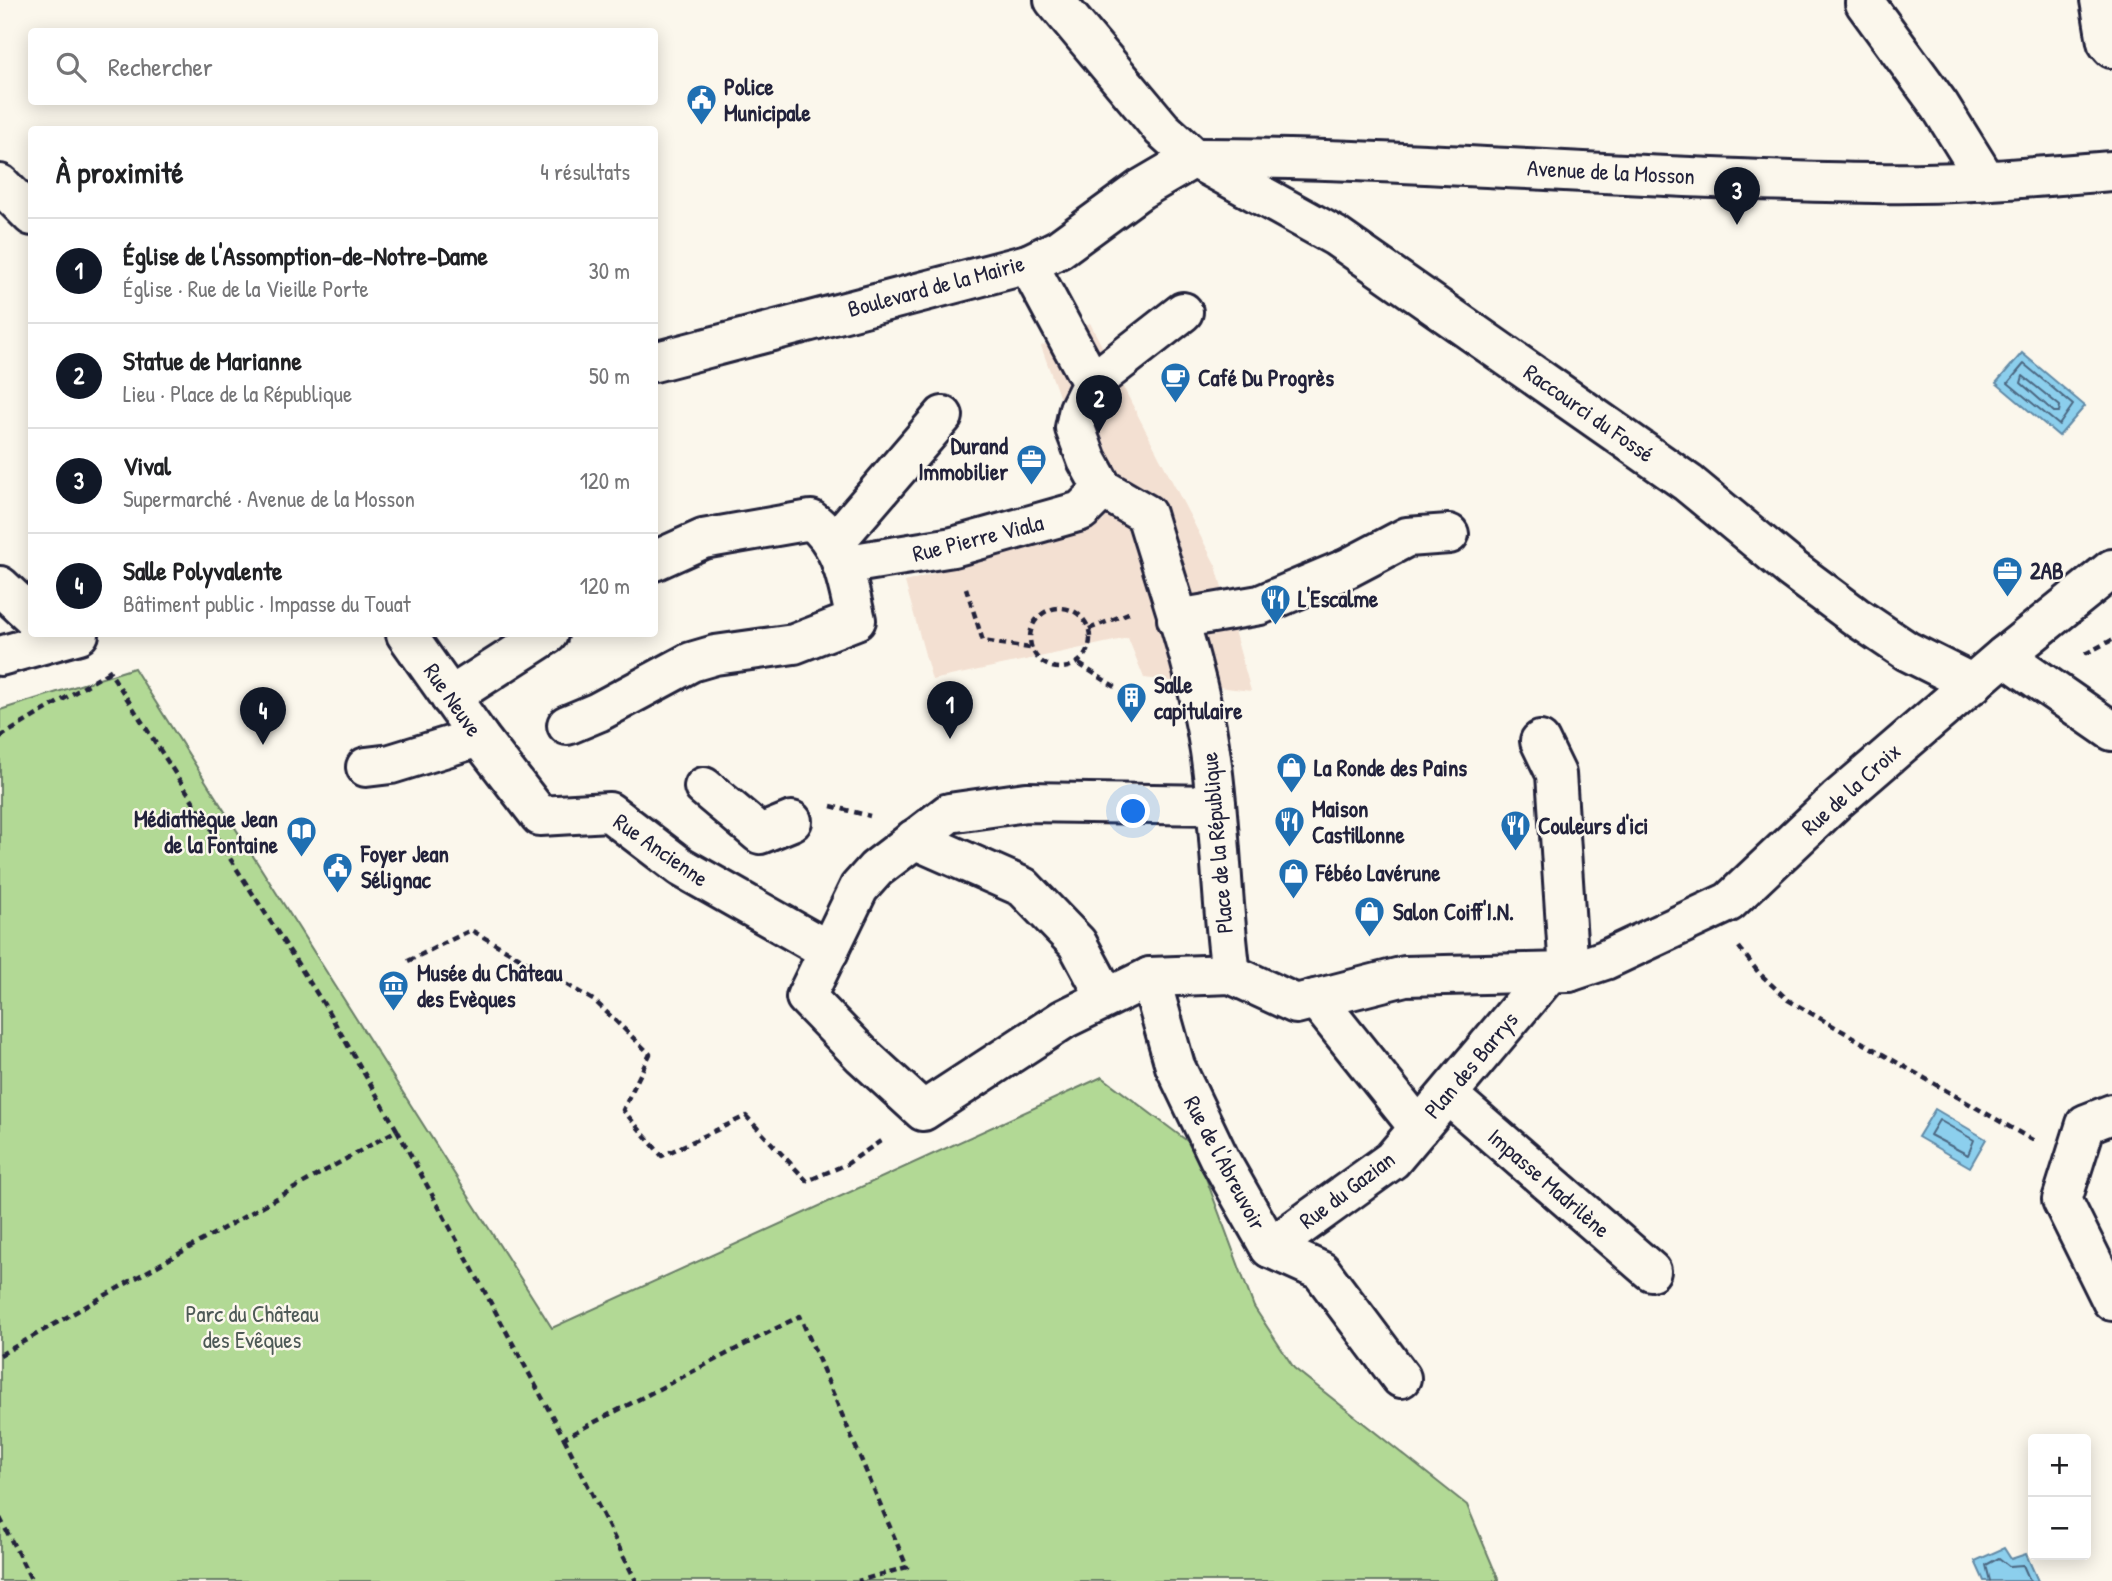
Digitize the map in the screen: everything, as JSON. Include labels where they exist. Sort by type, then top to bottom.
[{"type":"street","name":"Raccourci du Fossé","points":[[1054,0],[1163,129],[1194,158],[1335,236],[1688,483],[1792,569],[1855,616],[1907,651],[1973,684]]},
{"type":"street","points":[[2100,0],[2107,42],[2112,48]]},
{"type":"street","points":[[1865,2],[1940,106],[1986,180]]},
{"type":"street","name":"Avenue de la Mosson","points":[[1194,158],[1300,158],[1875,183],[1986,180],[2112,171]]},
{"type":"street","name":"Boulevard de la Mairie","points":[[658,361],[705,346],[1028,264],[1059,249],[1142,189],[1194,158]]},
{"type":"street","points":[[0,184],[28,212]]},
{"type":"street","points":[[1028,264],[1092,383],[1183,312]]},
{"type":"street","name":"Place de la République","points":[[1092,383],[1079,409],[1075,428],[1087,460],[1104,489],[1146,514],[1177,619],[1210,749],[1221,897],[1231,974]]},
{"type":"street","points":[[838,554],[943,416]]},
{"type":"street","name":"Rue Pierre Viala","points":[[838,554],[953,547],[1081,511],[1104,489]]},
{"type":"street","points":[[567,725],[598,712],[691,662],[715,655],[794,644],[856,620],[838,554],[826,530],[811,520],[703,539],[658,559]]},
{"type":"street","points":[[1177,619],[1260,605],[1348,568],[1407,537],[1449,534]]},
{"type":"street","name":"Rue de la Croix","points":[[1559,973],[1605,960],[1728,902],[1837,800],[2004,656],[2112,569]]},
{"type":"street","points":[[0,586],[28,608]]},
{"type":"street","points":[[0,656],[61,637]]},
{"type":"street","name":"Rue Neuve","points":[[408,637],[490,751]]},
{"type":"street","points":[[450,697],[543,637]]},
{"type":"street","points":[[2004,656],[2112,731]]},
{"type":"street","points":[[1540,741],[1556,774],[1559,973]]},
{"type":"street","points":[[366,767],[490,751]]},
{"type":"street","name":"Rue Ancienne","points":[[490,751],[540,816],[609,812],[681,867],[829,951]]},
{"type":"street","points":[[704,787],[760,834],[792,821]]},
{"type":"street","points":[[1216,805],[1026,802],[949,813],[876,869],[859,888],[806,997],[862,1055],[923,1111],[1064,1019],[1150,977],[1231,974]]},
{"type":"street","points":[[914,839],[1023,887],[1077,943],[1106,997]]},
{"type":"street","name":"Plan des Barrys","points":[[1315,999],[1419,1128],[1559,973]]},
{"type":"street","name":"Plan des Barrys","points":[[1231,974],[1296,1004],[1405,976],[1559,973]]},
{"type":"street","name":"Rue de l'Abreuvoir","points":[[1150,977],[1175,1066],[1219,1158],[1270,1248],[1321,1271],[1401,1378]]},
{"type":"street","name":"Impasse Madrilène","points":[[1448,1095],[1651,1270]]},
{"type":"street","points":[[2112,1114],[2086,1124],[2062,1200],[2112,1301]]},
{"type":"street","name":"Rue du Gazian","points":[[1270,1248],[1392,1160],[1419,1128]]},
{"type":"path","points":[[953,547],[983,641],[1030,648]]},
{"type":"path","points":[[1064,608],[1080,612],[1090,628],[1090,648],[1079,664],[1060,670],[1042,664],[1030,648],[1031,627],[1045,611],[1064,608]]},
{"type":"path","points":[[1090,628],[1120,616]]},
{"type":"path","points":[[65,637],[109,672],[325,1006],[397,1130],[564,1438],[636,1581]]},
{"type":"path","points":[[2085,654],[2112,640]]},
{"type":"path","points":[[1079,664],[1117,688]]},
{"type":"path","points":[[0,737],[109,672]]},
{"type":"path","points":[[792,821],[822,806],[835,806],[888,822],[914,839]]},
{"type":"path","points":[[1710,910],[1758,972],[1788,1000],[2074,1164]]},
{"type":"path","points":[[408,961],[471,930],[595,1000],[650,1054],[623,1110],[663,1156],[746,1116],[807,1181],[847,1164],[923,1111]]},
{"type":"path","points":[[0,1355],[397,1130]]},
{"type":"path","points":[[564,1438],[800,1315],[907,1567],[858,1581]]},
{"type":"path","points":[[0,1518],[32,1581]]},
{"type":"shaded area","points":[[1090,323],[1216,566],[1251,691],[1144,678],[1128,638],[932,680],[905,582],[1104,521],[1041,346]]},
{"type":"green space","name":"Parc du Château des Evêques","points":[[134,668],[552,1328],[1102,1077],[1194,1146],[1254,1307],[1294,1368],[1467,1505],[1499,1581],[0,1581],[0,710]]},
{"type":"water","points":[[2022,353],[2085,406],[2059,436],[1996,383]]},
{"type":"water","points":[[1935,1109],[1986,1139],[1970,1167],[1918,1137]]},
{"type":"water","points":[[2004,1548],[2011,1559],[2026,1554],[2038,1581],[1984,1581],[1975,1561]]},
{"type":"place","name":"Police Municipale","points":[[701,127]]},
{"type":"place","name":"Vival","points":[[1737,225]]},
{"type":"place","name":"Café Du Progrès","points":[[1175,405]]},
{"type":"place","name":"Statue de Marianne","points":[[1099,433]]},
{"type":"place","name":"Durand Immobilier","points":[[1031,486]]},
{"type":"place","name":"2AB","points":[[2007,598]]},
{"type":"place","name":"L'Escalme","points":[[1275,626]]},
{"type":"place","name":"Salle capitulaire","points":[[1131,725]]},
{"type":"place","name":"Église de l'Assomption-de-Notre-Dame","points":[[950,739]]},
{"type":"place","name":"Salle Polyvalente","points":[[263,745]]},
{"type":"place","name":"La Ronde des Pains","points":[[1291,795]]},
{"type":"place","name":"Maison Castillonne","points":[[1289,849]]},
{"type":"place","name":"Couleurs d'ici","points":[[1515,853]]},
{"type":"place","name":"Médiathèque Jean de la Fontaine","points":[[301,859]]},
{"type":"place","name":"Foyer Jean Sélignac","points":[[338,894]]},
{"type":"place","name":"Fébéo Lavérune","points":[[1293,900]]},
{"type":"place","name":"Salon Coiff'I.N.","points":[[1370,939]]},
{"type":"place","name":"Musée du Château des Evèques","points":[[394,1013]]}]
